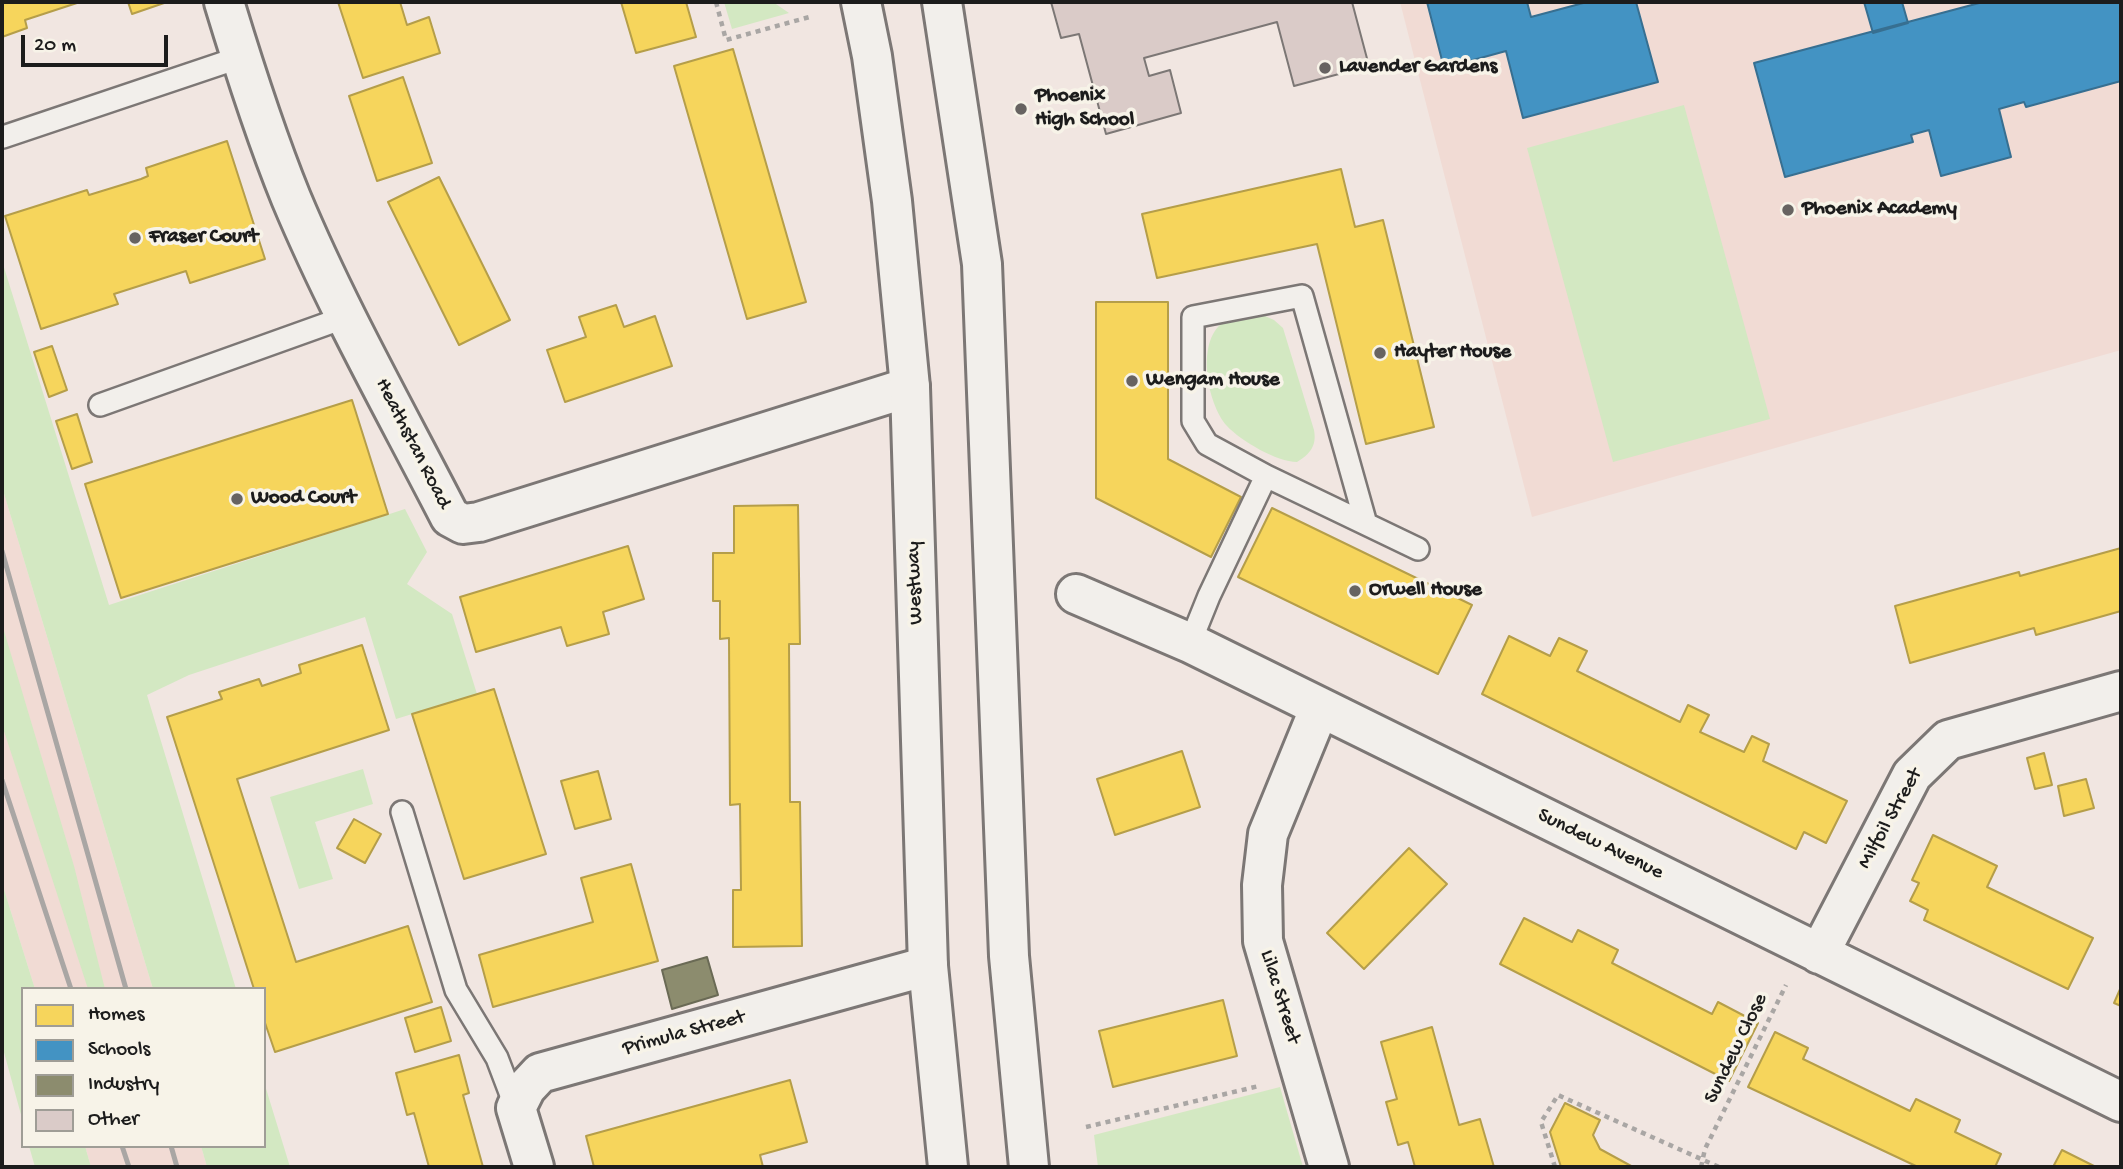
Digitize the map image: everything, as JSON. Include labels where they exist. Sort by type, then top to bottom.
[{"type":"main road","name":"Heathstan Road","points":[[224,2],[291,197],[346,317],[450,517],[463,524],[479,522],[910,387]]},
{"type":"main road","points":[[942,2],[982,264],[1009,956],[1029,1167]]},
{"type":"main road","name":"Westway","points":[[857,4],[872,56],[892,201],[910,387],[929,966],[948,1167]]},
{"type":"main road","name":"Sundew Avenue","points":[[1076,594],[1190,643],[2121,1102]]},
{"type":"main road","name":"Milfoil Street","points":[[1812,950],[1912,775],[1948,740],[2121,691]]},
{"type":"main road","name":"Lilac Street","points":[[1320,707],[1268,834],[1262,885],[1263,941],[1329,1167]]},
{"type":"main road","name":"Primula Street","points":[[516,1108],[526,1088],[540,1073],[929,966]]},
{"type":"main road","points":[[516,1108],[534,1167]]},
{"type":"lane","points":[[3,137],[241,57]]},
{"type":"lane","points":[[1366,524],[1302,296],[1193,317],[1193,421],[1207,443],[1266,476],[1418,550]]},
{"type":"lane","points":[[100,405],[346,317]]},
{"type":"lane","points":[[1190,643],[1209,596],[1266,476]]},
{"type":"lane","points":[[402,812],[456,990],[497,1058],[516,1108]]},
{"type":"path","points":[[716,2],[726,40],[813,16]]},
{"type":"path","name":"Sundew Close","points":[[1701,1167],[1705,1149],[1812,950]]},
{"type":"path","points":[[1086,1127],[1259,1085]]},
{"type":"path","points":[[1555,1167],[1541,1122],[1558,1095],[1719,1167]]},
{"type":"shaded area","name":"Phoenix Academy","points":[[1400,2],[2121,2],[2121,350],[1532,517]]},
{"type":"shaded area","points":[[2,487],[152,987],[34,987],[2,883]]},
{"type":"shaded area","points":[[86,1148],[202,1148],[207,1167],[91,1167]]},
{"type":"green space","points":[[724,2],[773,2],[789,13],[732,29]]},
{"type":"green space","points":[[1684,105],[1770,419],[1613,462],[1527,148]]},
{"type":"green space","points":[[2,261],[109,605],[405,509],[427,552],[407,584],[452,614],[477,694],[396,719],[365,617],[189,675],[147,695],[235,987],[152,987],[2,487]]},
{"type":"green space","points":[[1258,313],[1274,320],[1283,328],[1314,430],[1311,449],[1297,462],[1270,455],[1233,432],[1220,416],[1214,403],[1207,371],[1210,341],[1217,329],[1230,318]]},
{"type":"green space","points":[[2,624],[74,866],[104,987],[87,987],[2,725]]},
{"type":"green space","points":[[363,769],[373,804],[315,822],[333,879],[299,889],[270,797]]},
{"type":"green space","points":[[2,883],[34,987],[21,987],[21,1115],[2,1045]]},
{"type":"green space","points":[[1280,1087],[1303,1167],[1098,1167],[1094,1135]]},
{"type":"green space","points":[[266,1089],[290,1167],[207,1167],[202,1148],[266,1148]]},
{"type":"green space","points":[[30,1148],[86,1148],[91,1167],[35,1167]]},
{"type":"building: Homes","points":[[2,2],[80,2],[25,20],[27,28],[2,37]]},
{"type":"building: Homes","points":[[128,2],[167,2],[132,14]]},
{"type":"building: Homes","points":[[338,2],[400,2],[407,25],[429,17],[440,53],[363,78]]},
{"type":"building: Homes","points":[[621,2],[686,2],[696,37],[636,53]]},
{"type":"building: Homes","points":[[733,49],[806,302],[747,319],[674,66]]},
{"type":"building: Homes","points":[[403,77],[432,163],[377,181],[349,96]]},
{"type":"building: Homes","name":"Fraser Court","points":[[227,141],[265,259],[190,283],[186,271],[114,294],[118,304],[41,329],[5,216],[87,190],[89,195],[141,179],[148,176],[146,168]]},
{"type":"building: Homes","name":"Hayter House","points":[[1341,169],[1355,227],[1383,220],[1434,427],[1366,444],[1317,244],[1157,278],[1142,214]]},
{"type":"building: Homes","points":[[439,177],[510,320],[459,345],[388,202]]},
{"type":"building: Homes","name":"Wengam House","points":[[1096,302],[1168,302],[1168,459],[1241,497],[1211,557],[1096,498]]},
{"type":"building: Homes","points":[[616,305],[624,327],[655,316],[672,366],[565,402],[547,350],[586,337],[579,317]]},
{"type":"building: Homes","points":[[52,346],[67,390],[49,397],[34,352]]},
{"type":"building: Homes","name":"Wood Court","points":[[352,400],[388,514],[121,598],[85,484]]},
{"type":"building: Homes","points":[[77,414],[92,462],[72,469],[56,421]]},
{"type":"building: Homes","points":[[798,505],[800,644],[789,644],[790,802],[800,802],[802,946],[733,947],[733,890],[741,890],[740,804],[730,805],[729,638],[720,639],[720,601],[713,601],[713,553],[734,553],[734,506]]},
{"type":"building: Homes","name":"Orwell House","points":[[1272,508],[1472,605],[1438,674],[1238,577]]},
{"type":"building: Homes","points":[[628,546],[644,599],[603,612],[609,634],[567,646],[561,627],[476,652],[460,597]]},
{"type":"building: Homes","points":[[2121,548],[2121,611],[2036,635],[2034,628],[1910,663],[1895,606],[2019,572],[2020,576]]},
{"type":"building: Homes","points":[[1509,636],[1550,656],[1559,638],[1587,651],[1577,671],[1680,722],[1688,705],[1709,715],[1700,732],[1744,752],[1752,736],[1769,744],[1763,761],[1847,801],[1826,843],[1804,832],[1796,849],[1482,694]]},
{"type":"building: Homes","points":[[362,645],[389,730],[237,779],[296,962],[408,926],[432,1002],[275,1052],[266,1026],[266,987],[253,987],[167,717],[222,699],[219,692],[259,679],[262,686],[301,673],[299,665]]},
{"type":"building: Homes","points":[[494,689],[546,854],[464,879],[412,714]]},
{"type":"building: Homes","points":[[1182,751],[1200,807],[1115,835],[1097,779]]},
{"type":"building: Homes","points":[[2044,753],[2052,785],[2035,789],[2027,758]]},
{"type":"building: Homes","points":[[598,771],[611,819],[575,829],[561,781]]},
{"type":"building: Homes","points":[[2086,779],[2094,808],[2064,816],[2058,786]]},
{"type":"building: Homes","points":[[354,819],[381,834],[365,863],[337,848]]},
{"type":"building: Homes","points":[[1933,835],[1997,866],[1987,887],[2093,938],[2068,989],[1924,920],[1928,910],[1910,901],[1919,883],[1912,880]]},
{"type":"building: Homes","points":[[1409,848],[1447,884],[1364,969],[1327,933]]},
{"type":"building: Homes","points":[[631,864],[658,961],[493,1007],[479,955],[593,922],[581,878]]},
{"type":"building: Homes","points":[[1524,918],[1572,942],[1578,930],[1618,950],[1612,963],[1712,1014],[1718,1002],[1758,1023],[1729,1081],[1500,964]]},
{"type":"building: Homes","points":[[2121,987],[2121,1006],[2114,1003]]},
{"type":"building: Homes","points":[[1223,1000],[1237,1056],[1113,1087],[1099,1031]]},
{"type":"building: Homes","points":[[441,1007],[451,1041],[415,1052],[405,1018]]},
{"type":"building: Homes","points":[[1432,1027],[1459,1125],[1480,1119],[1494,1167],[1415,1167],[1408,1142],[1398,1145],[1386,1102],[1397,1099],[1381,1042]]},
{"type":"building: Homes","points":[[1775,1032],[1808,1048],[1803,1059],[1910,1111],[1916,1099],[1960,1120],[1955,1132],[2001,1154],[1995,1167],[1918,1167],[1748,1087]]},
{"type":"building: Homes","points":[[459,1055],[469,1093],[463,1095],[483,1167],[429,1167],[414,1113],[407,1115],[396,1073]]},
{"type":"building: Homes","points":[[790,1080],[807,1142],[760,1155],[763,1167],[594,1167],[586,1136]]},
{"type":"building: Homes","points":[[1565,1103],[1600,1120],[1593,1135],[1600,1149],[1633,1167],[1561,1167],[1550,1132]]},
{"type":"building: Homes","points":[[2062,1150],[2096,1167],[2053,1167]]},
{"type":"building: Schools","points":[[1427,2],[1527,2],[1531,17],[1587,2],[1636,2],[1658,82],[1523,118],[1506,51],[1444,68]]},
{"type":"building: Schools","points":[[1864,2],[1902,2],[1908,23],[1873,33]]},
{"type":"building: Schools","points":[[1983,2],[2121,2],[2121,81],[2026,107],[2024,102],[1999,109],[2011,157],[1941,176],[1929,130],[1911,135],[1913,142],[1785,177],[1754,63]]},
{"type":"building: Industry","points":[[707,957],[718,995],[672,1009],[662,970]]},
{"type":"building: Other","name":"Lavender Gardens","points":[[1051,2],[1352,2],[1369,66],[1294,86],[1277,22],[1144,58],[1149,76],[1170,70],[1181,113],[1106,134],[1079,34],[1061,38]]},
{"type":"railway","points":[[2,551],[125,987]]},
{"type":"railway","points":[[2,780],[70,987]]},
{"type":"railway","points":[[123,1148],[129,1167]]},
{"type":"railway","points":[[172,1148],[177,1167]]},
{"type":"place","name":"Lavender Gardens","points":[[1325,68]]},
{"type":"place","name":"Phoenix High School","points":[[1021,109]]},
{"type":"place","name":"Phoenix Academy","points":[[1788,210]]},
{"type":"place","name":"Fraser Court","points":[[135,238]]},
{"type":"place","name":"Hayter House","points":[[1380,353]]},
{"type":"place","name":"Wengam House","points":[[1132,381]]},
{"type":"place","name":"Wood Court","points":[[237,499]]},
{"type":"place","name":"Orwell House","points":[[1355,591]]}]
